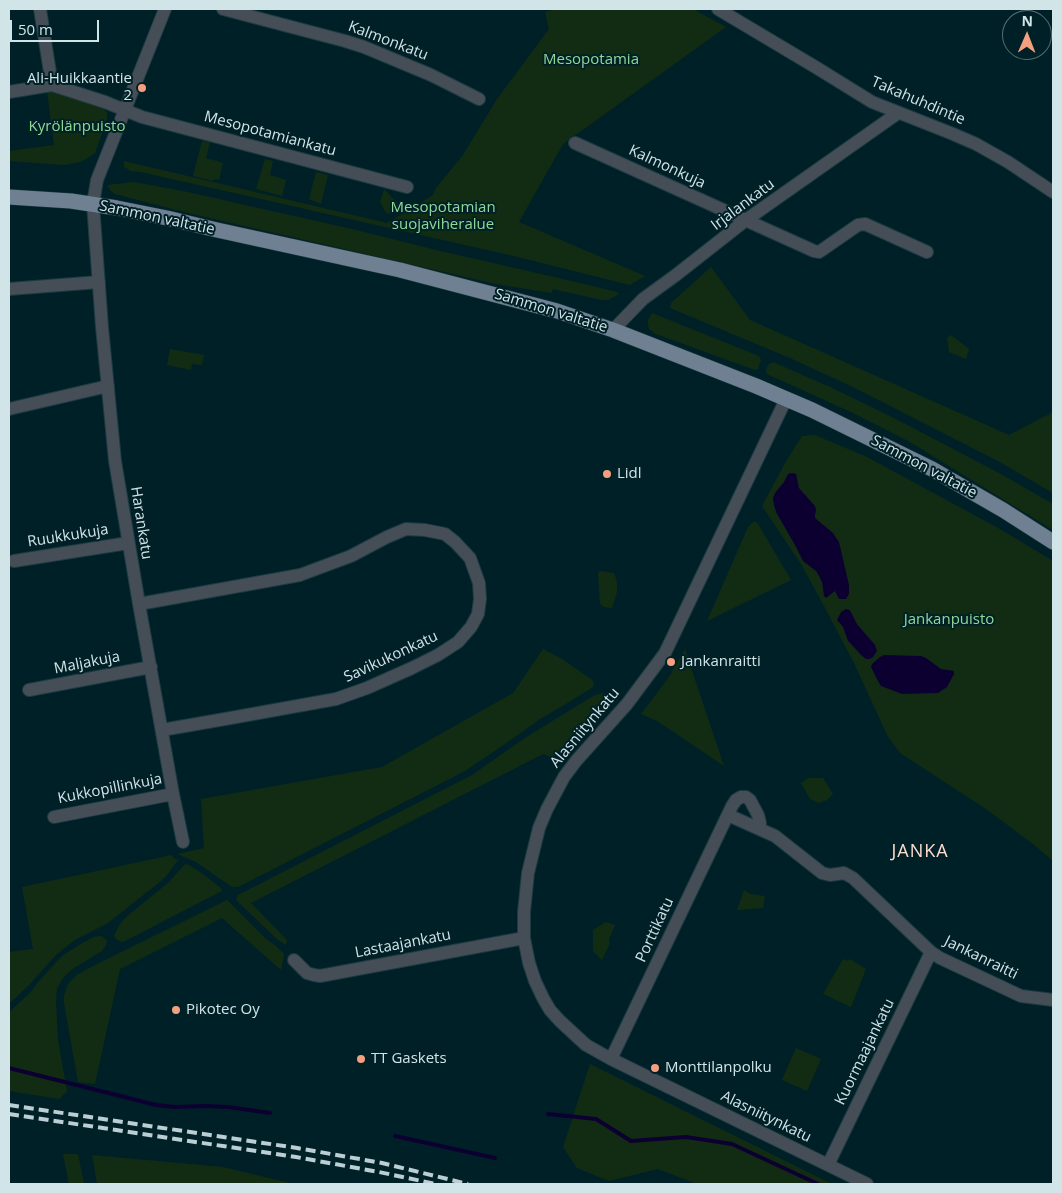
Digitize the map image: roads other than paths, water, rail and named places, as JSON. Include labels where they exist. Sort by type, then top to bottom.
[{"type":"main road","name":"Sammon valtatie","points":[[9,197],[94,204],[167,218],[400,270],[540,306],[613,330],[786,399],[932,469],[1053,542]]},
{"type":"street","points":[[9,92],[52,85],[40,9]]},
{"type":"street","name":"Harankatu","points":[[165,9],[97,180],[94,226],[115,461],[128,543],[183,842]]},
{"type":"street","name":"Kalmonkatu","points":[[223,9],[364,47],[448,83],[479,99]]},
{"type":"street","name":"Takahuhdintie","points":[[718,9],[872,102],[976,144],[1008,162],[1053,192]]},
{"type":"street","name":"Mesopotamiankatu","points":[[52,85],[151,119],[407,187]]},
{"type":"street","name":"Irjalankatu","points":[[613,330],[643,299],[692,264],[746,220],[898,113]]},
{"type":"street","name":"Kalmonkuja","points":[[575,143],[814,251],[819,252],[858,225],[865,224],[927,252]]},
{"type":"street","points":[[9,289],[99,282]]},
{"type":"street","points":[[9,409],[108,386]]},
{"type":"street","name":"Alasniitynkatu","points":[[786,399],[666,653],[627,704],[576,761],[564,777],[547,809],[539,828],[528,873],[524,912],[524,938],[535,981],[543,998],[550,1010],[569,1031],[586,1045],[867,1184]]},
{"type":"street","name":"Savikukonkatu","points":[[139,604],[300,575],[351,556],[386,537],[406,529],[445,534],[470,558],[479,583],[480,600],[478,614],[471,628],[458,642],[445,651],[403,672],[336,699],[162,730]]},
{"type":"street","name":"Ruukkukuja","points":[[14,561],[128,543]]},
{"type":"street","name":"Maljakuja","points":[[30,690],[151,667]]},
{"type":"street","name":"Kukkopillinkuja","points":[[54,817],[173,794]]},
{"type":"street","points":[[728,815],[736,800],[741,796],[746,797],[750,800],[758,815],[760,829]]},
{"type":"street","name":"Jankanraitti","points":[[728,815],[775,836],[822,874],[844,874],[853,878],[931,952],[940,958],[1021,996],[1053,1000]]},
{"type":"street","name":"Porttikatu","points":[[611,1059],[728,815]]},
{"type":"street","name":"Lastaajankatu","points":[[294,960],[307,972],[320,976],[524,938]]},
{"type":"street","name":"Kuormaajankatu","points":[[828,1165],[931,952]]},
{"type":"waterway","points":[[9,1068],[156,1105],[228,1107],[270,1113]]},
{"type":"waterway","points":[[548,1114],[596,1119],[631,1141],[686,1137],[732,1144],[818,1184]]},
{"type":"waterway","points":[[395,1136],[495,1158]]},
{"type":"railway","points":[[9,1105],[297,1148],[382,1163],[468,1184]]},
{"type":"railway","points":[[9,1114],[296,1157],[436,1184]]},
{"type":"place","name":"Ali-Huikkaantie 2","points":[[142,88]]},
{"type":"place","name":"Lidl","points":[[607,474]]},
{"type":"place","name":"Jankanraitti","points":[[671,662]]},
{"type":"place","name":"Pikotec Oy","points":[[176,1010]]},
{"type":"place","name":"TT Gaskets","points":[[361,1059]]},
{"type":"place","name":"Monttilanpolku","points":[[655,1068]]},
{"type":"district","name":"JANKA","points":[[920,852]]},
{"type":"park label","name":"Mesopotamia","points":[[591,60]]},
{"type":"park label","name":"Kyrölänpuisto","points":[[77,127]]},
{"type":"park label","name":"Mesopotamian suojaviheralue","points":[[443,216]]},
{"type":"park label","name":"Jankanpuisto","points":[[949,620]]}]
